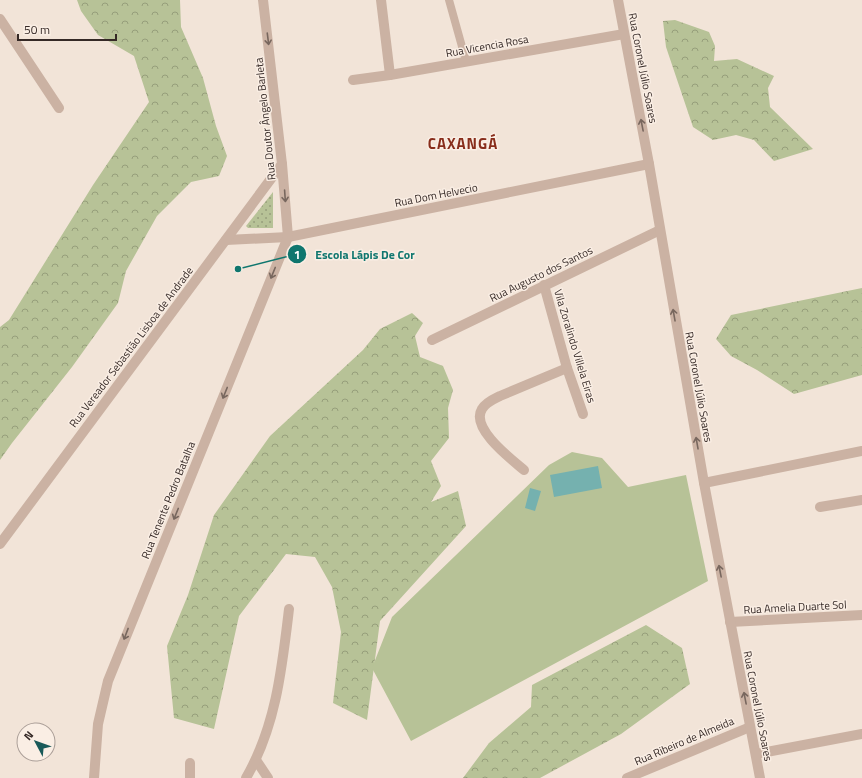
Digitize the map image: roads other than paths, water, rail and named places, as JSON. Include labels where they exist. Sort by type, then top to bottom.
[{"type":"street","name":"Rua Doutor Ângelo Barleta","points":[[263,0],[282,164],[288,237]]},
{"type":"street","points":[[381,0],[390,75]]},
{"type":"street","name":"Rua Coronel Júlio Soares","points":[[618,0],[649,164],[704,483],[760,778]]},
{"type":"street","points":[[0,19],[59,108]]},
{"type":"street","name":"Rua Vicencia Rosa","points":[[353,80],[390,75],[624,34]]},
{"type":"street","name":"Rua Vereador Sebastião Lisboa de Andrade","points":[[0,544],[282,164]]},
{"type":"street","name":"Rua Dom Helvecio","points":[[226,240],[288,237],[649,164]]},
{"type":"street","name":"Rua Augusto dos Santos","points":[[432,340],[660,230]]},
{"type":"street","name":"Rua Tenente Pedro Batalha","points":[[94,778],[98,724],[108,681],[288,237]]},
{"type":"street","name":"Vila Zoralindo Villela Eiras","points":[[544,285],[567,368],[583,414]]},
{"type":"street","points":[[524,470],[492,441],[484,430],[480,422],[482,409],[489,401],[567,368]]},
{"type":"street","points":[[704,483],[862,451]]},
{"type":"street","points":[[820,507],[862,500]]},
{"type":"street","points":[[246,778],[256,760],[274,707],[282,669],[289,609]]},
{"type":"street","name":"Rua Amelia Duarte Sol","points":[[730,622],[862,615]]},
{"type":"street","name":"Rua Ribeiro de Almeida","points":[[627,778],[750,727]]},
{"type":"street","points":[[756,754],[862,734]]},
{"type":"street","points":[[256,760],[268,778]]},
{"type":"street","points":[[190,763],[190,778]]},
{"type":"lane","points":[[449,0],[466,62]]},
{"type":"water","points":[[598,466],[602,488],[554,497],[550,475]]},
{"type":"water","points":[[530,488],[541,491],[535,511],[525,508]]},
{"type":"place","name":"Escola Lápis De Cor","points":[[238,269]]},
{"type":"district","name":"CAXANGÁ","points":[[463,144]]}]
